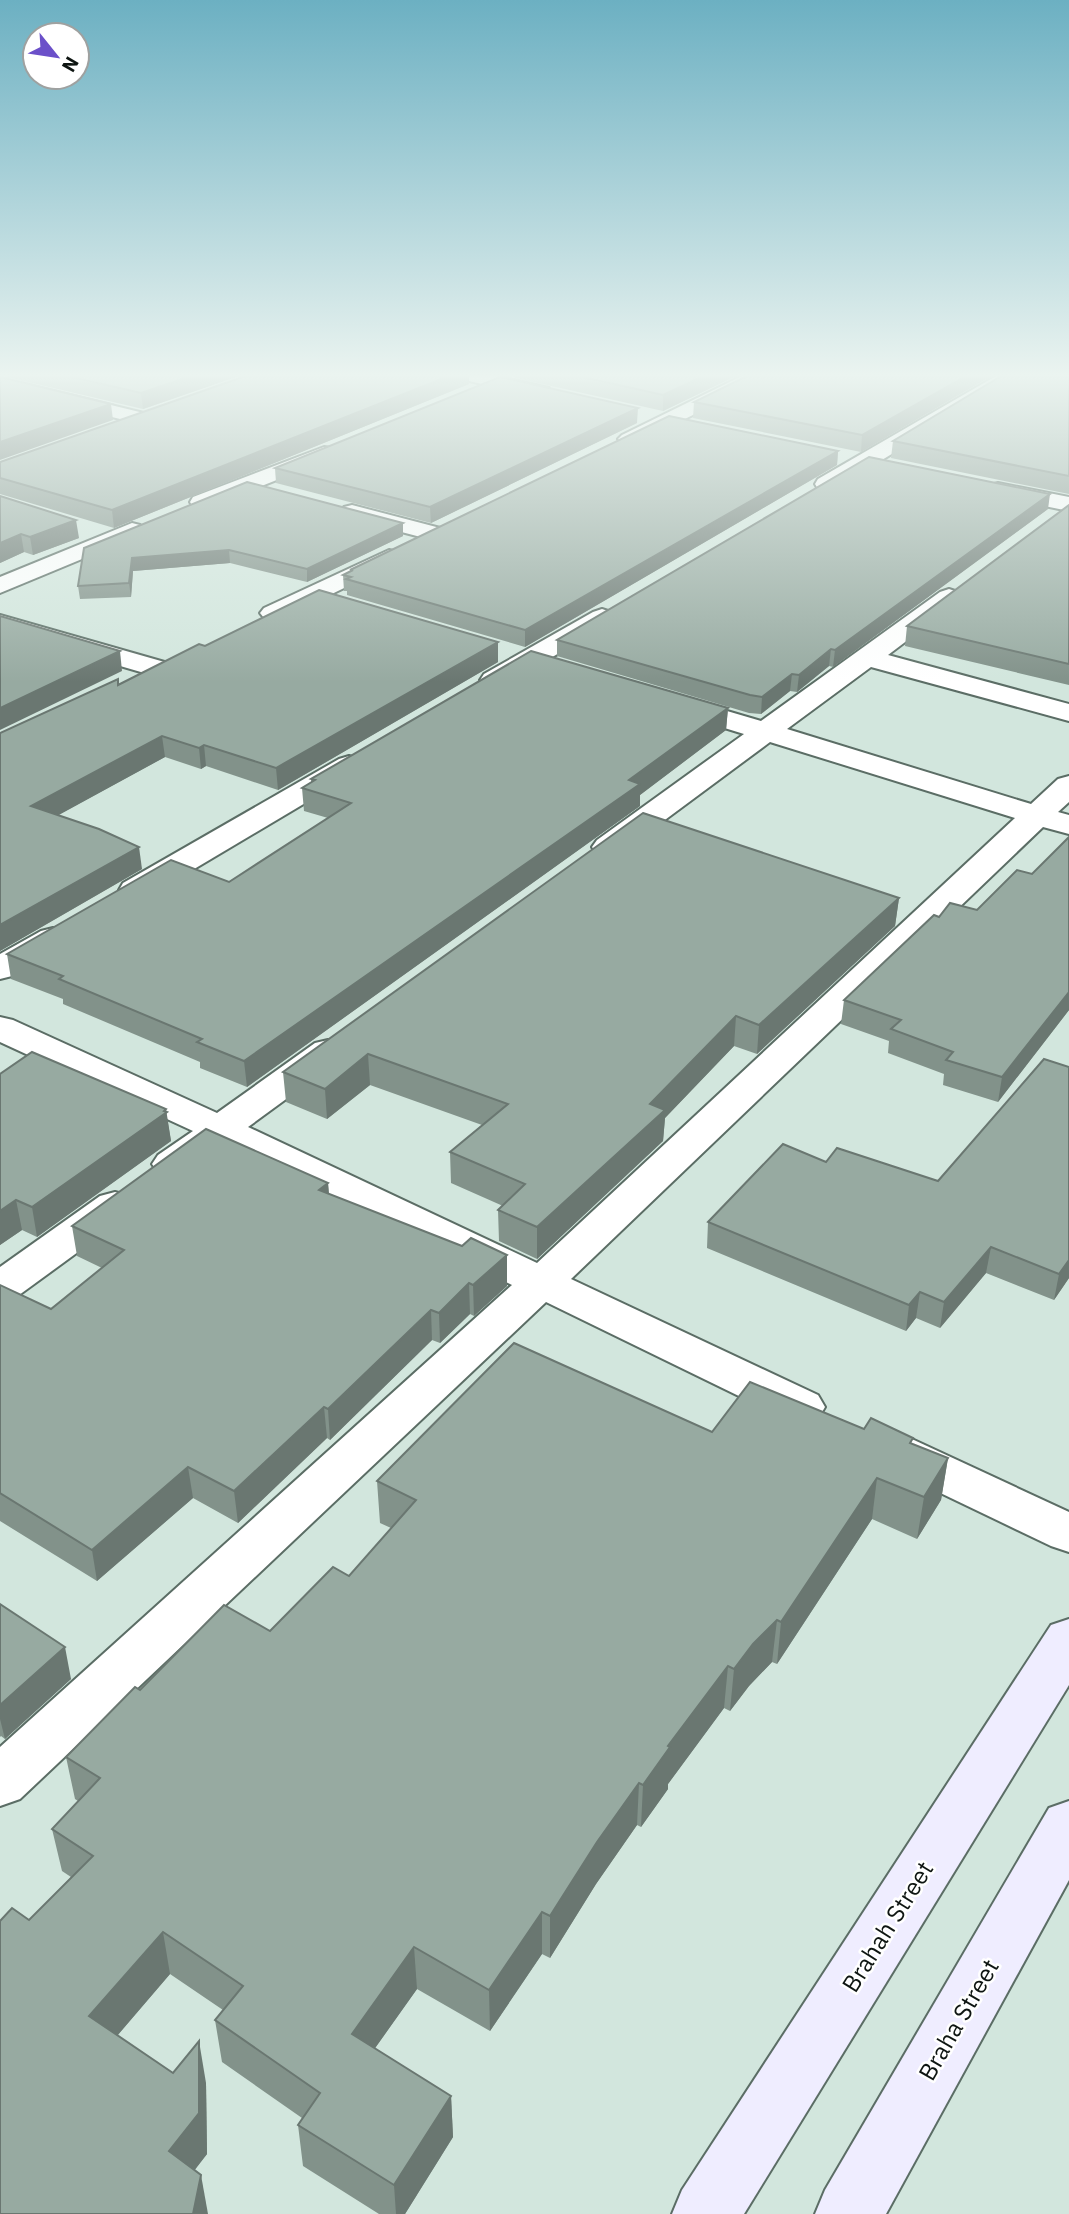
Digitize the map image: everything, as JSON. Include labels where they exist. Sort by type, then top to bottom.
[{"type":"street","points":[[184,509],[268,475]]},
{"type":"street","points":[[802,498],[840,475]]},
{"type":"street","points":[[244,485],[283,495]]},
{"type":"street","points":[[979,486],[1069,506]]},
{"type":"street","points":[[1035,533],[1069,506]]},
{"type":"street","points":[[334,508],[436,534]]},
{"type":"street","points":[[246,626],[460,522]]},
{"type":"street","points":[[0,586],[148,524]]},
{"type":"street","points":[[74,527],[112,538]]},
{"type":"street","points":[[579,869],[968,583]]},
{"type":"street","points":[[309,596],[348,607]]},
{"type":"street","points":[[467,696],[623,605]]},
{"type":"street","points":[[0,623],[158,669]]},
{"type":"street","points":[[488,650],[554,669]]},
{"type":"street","points":[[122,686],[184,656]]},
{"type":"street","points":[[866,657],[1069,713]]},
{"type":"street","points":[[648,696],[769,730],[1053,820]]},
{"type":"street","points":[[108,906],[371,752]]},
{"type":"street","points":[[0,1782],[541,1283],[1053,820],[1069,785]]},
{"type":"street","points":[[0,969],[72,927]]},
{"type":"street","points":[[0,1028],[221,1129],[1069,1533]]},
{"type":"street","points":[[0,1288],[355,1031]]},
{"type":"street","name":"Brahah Street","points":[[706,2214],[1069,1640]]},
{"type":"street","name":"Braha Street","points":[[849,2214],[1069,1826]]},
{"type":"building","points":[[0,475],[199,475],[112,510],[0,478]]},
{"type":"building","points":[[304,475],[497,475],[430,507]]},
{"type":"building","points":[[546,475],[795,475],[525,630],[346,579],[351,577],[343,575],[353,570],[350,570]]},
{"type":"building","points":[[838,475],[959,475],[1050,494],[835,650],[831,649],[799,675],[792,674],[762,697],[557,640]]},
{"type":"building","points":[[247,482],[403,523],[307,569],[229,550],[132,558],[129,583],[78,586],[84,548]]},
{"type":"building","points":[[0,496],[76,520],[30,537],[21,534],[0,543]]},
{"type":"building","points":[[1069,505],[1069,664],[907,626]]},
{"type":"building","points":[[319,590],[498,642],[276,768],[204,745],[199,748],[162,736],[31,806],[99,829],[139,847],[0,925],[0,733],[118,679],[118,685],[199,644],[205,646]]},
{"type":"building","points":[[0,616],[120,651],[0,708]]},
{"type":"building","points":[[531,651],[728,708],[629,780],[640,784],[244,1061],[197,1042],[202,1039],[59,979],[63,976],[7,954],[171,860],[229,882],[351,803],[302,788],[315,780],[311,779]]},
{"type":"building","points":[[643,813],[899,898],[759,1025],[736,1016],[650,1104],[665,1110],[537,1227],[498,1210],[525,1184],[450,1152],[508,1104],[368,1054],[325,1089],[283,1072]]},
{"type":"building","points":[[1069,837],[1069,992],[1002,1077],[946,1060],[953,1052],[891,1029],[901,1020],[844,1000],[934,915],[939,917],[950,903],[977,910],[1017,870],[1032,874]]},
{"type":"building","points":[[32,1052],[166,1109],[164,1111],[167,1112],[32,1207],[16,1200],[0,1211],[0,1074]]},
{"type":"building","points":[[1044,1059],[1069,1067],[1069,1260],[1059,1274],[991,1247],[944,1302],[920,1292],[909,1305],[708,1222],[783,1144],[826,1162],[837,1148],[938,1181]]},
{"type":"building","points":[[206,1129],[328,1183],[319,1190],[462,1246],[471,1238],[507,1255],[473,1285],[469,1283],[439,1313],[431,1310],[328,1409],[324,1407],[234,1491],[188,1467],[92,1550],[0,1493],[0,1285],[51,1309],[124,1250],[72,1226]]},
{"type":"building","points":[[514,1343],[712,1432],[750,1382],[864,1429],[871,1418],[913,1438],[910,1443],[948,1458],[924,1497],[877,1478],[781,1622],[777,1620],[753,1644],[734,1669],[728,1666],[668,1746],[670,1747],[643,1785],[639,1783],[550,1916],[542,1912],[489,1990],[414,1947],[352,2034],[451,2096],[394,2185],[298,2125],[320,2093],[215,2020],[243,1986],[163,1932],[89,2016],[173,2073],[199,2041],[199,2113],[169,2151],[201,2175],[193,2214],[0,2214],[0,1921],[12,1908],[29,1920],[93,1856],[52,1829],[100,1778],[66,1757],[135,1687],[140,1690],[224,1605],[270,1631],[333,1567],[349,1576],[416,1500],[377,1481]]},
{"type":"building","points":[[0,1604],[65,1647],[0,1705]]}]
